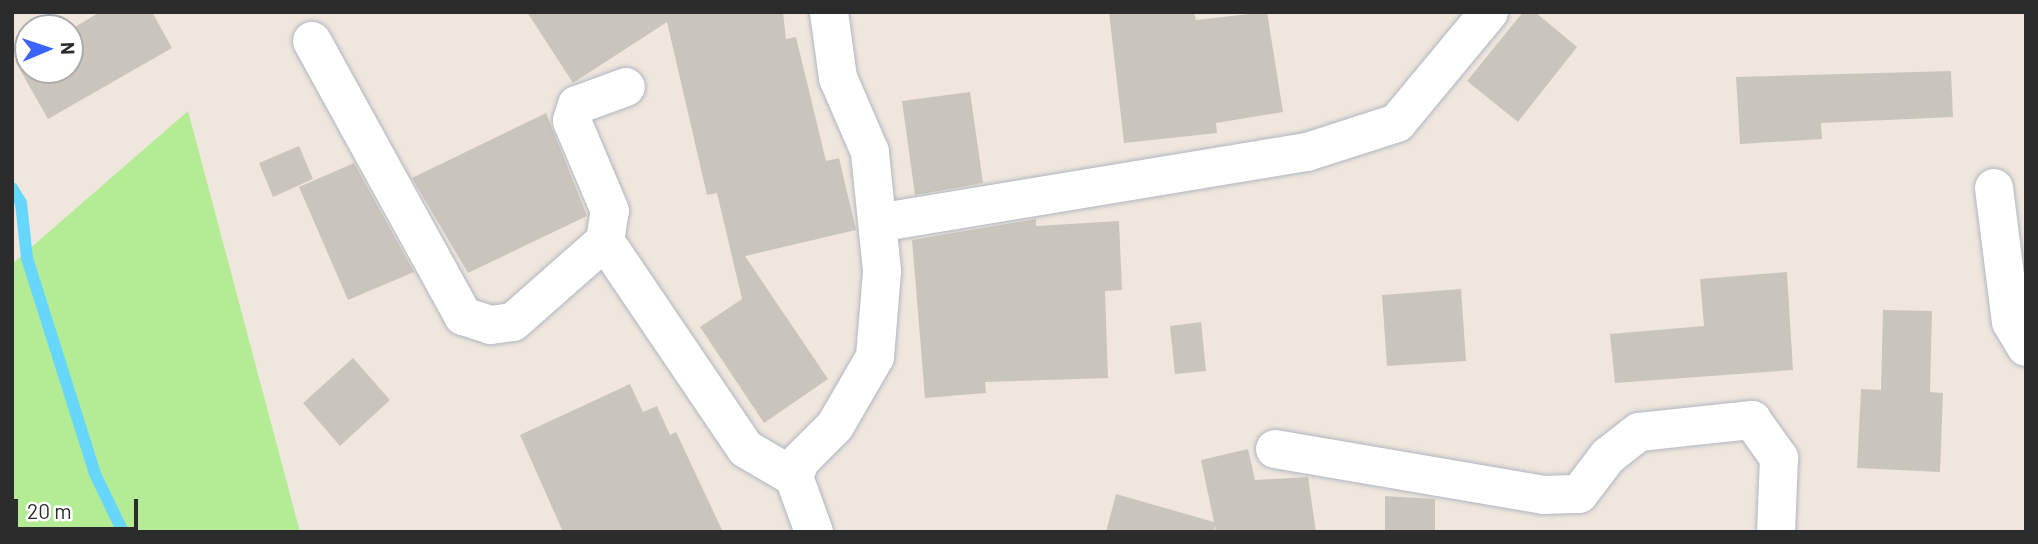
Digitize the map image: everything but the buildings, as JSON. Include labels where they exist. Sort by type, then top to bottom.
[{"type":"street","points":[[794,477],[800,461],[835,426],[875,357],[882,271],[870,152],[838,78],[829,12]]},
{"type":"street","points":[[878,223],[1307,152],[1397,123],[1489,12]]},
{"type":"street","points":[[312,41],[463,316],[491,325],[513,322],[605,241],[610,211],[572,121],[577,105],[626,87]]},
{"type":"street","points":[[1994,188],[2011,322],[2026,347]]},
{"type":"street","points":[[605,241],[746,449],[794,477],[814,532]]},
{"type":"street","points":[[1275,449],[1544,495],[1578,494],[1608,456],[1639,432],[1752,421],[1779,458],[1776,532]]},
{"type":"green space","points":[[188,111],[300,532],[12,532],[12,264]]},
{"type":"waterway","points":[[12,188],[21,203],[27,258],[95,474],[123,532]]}]
